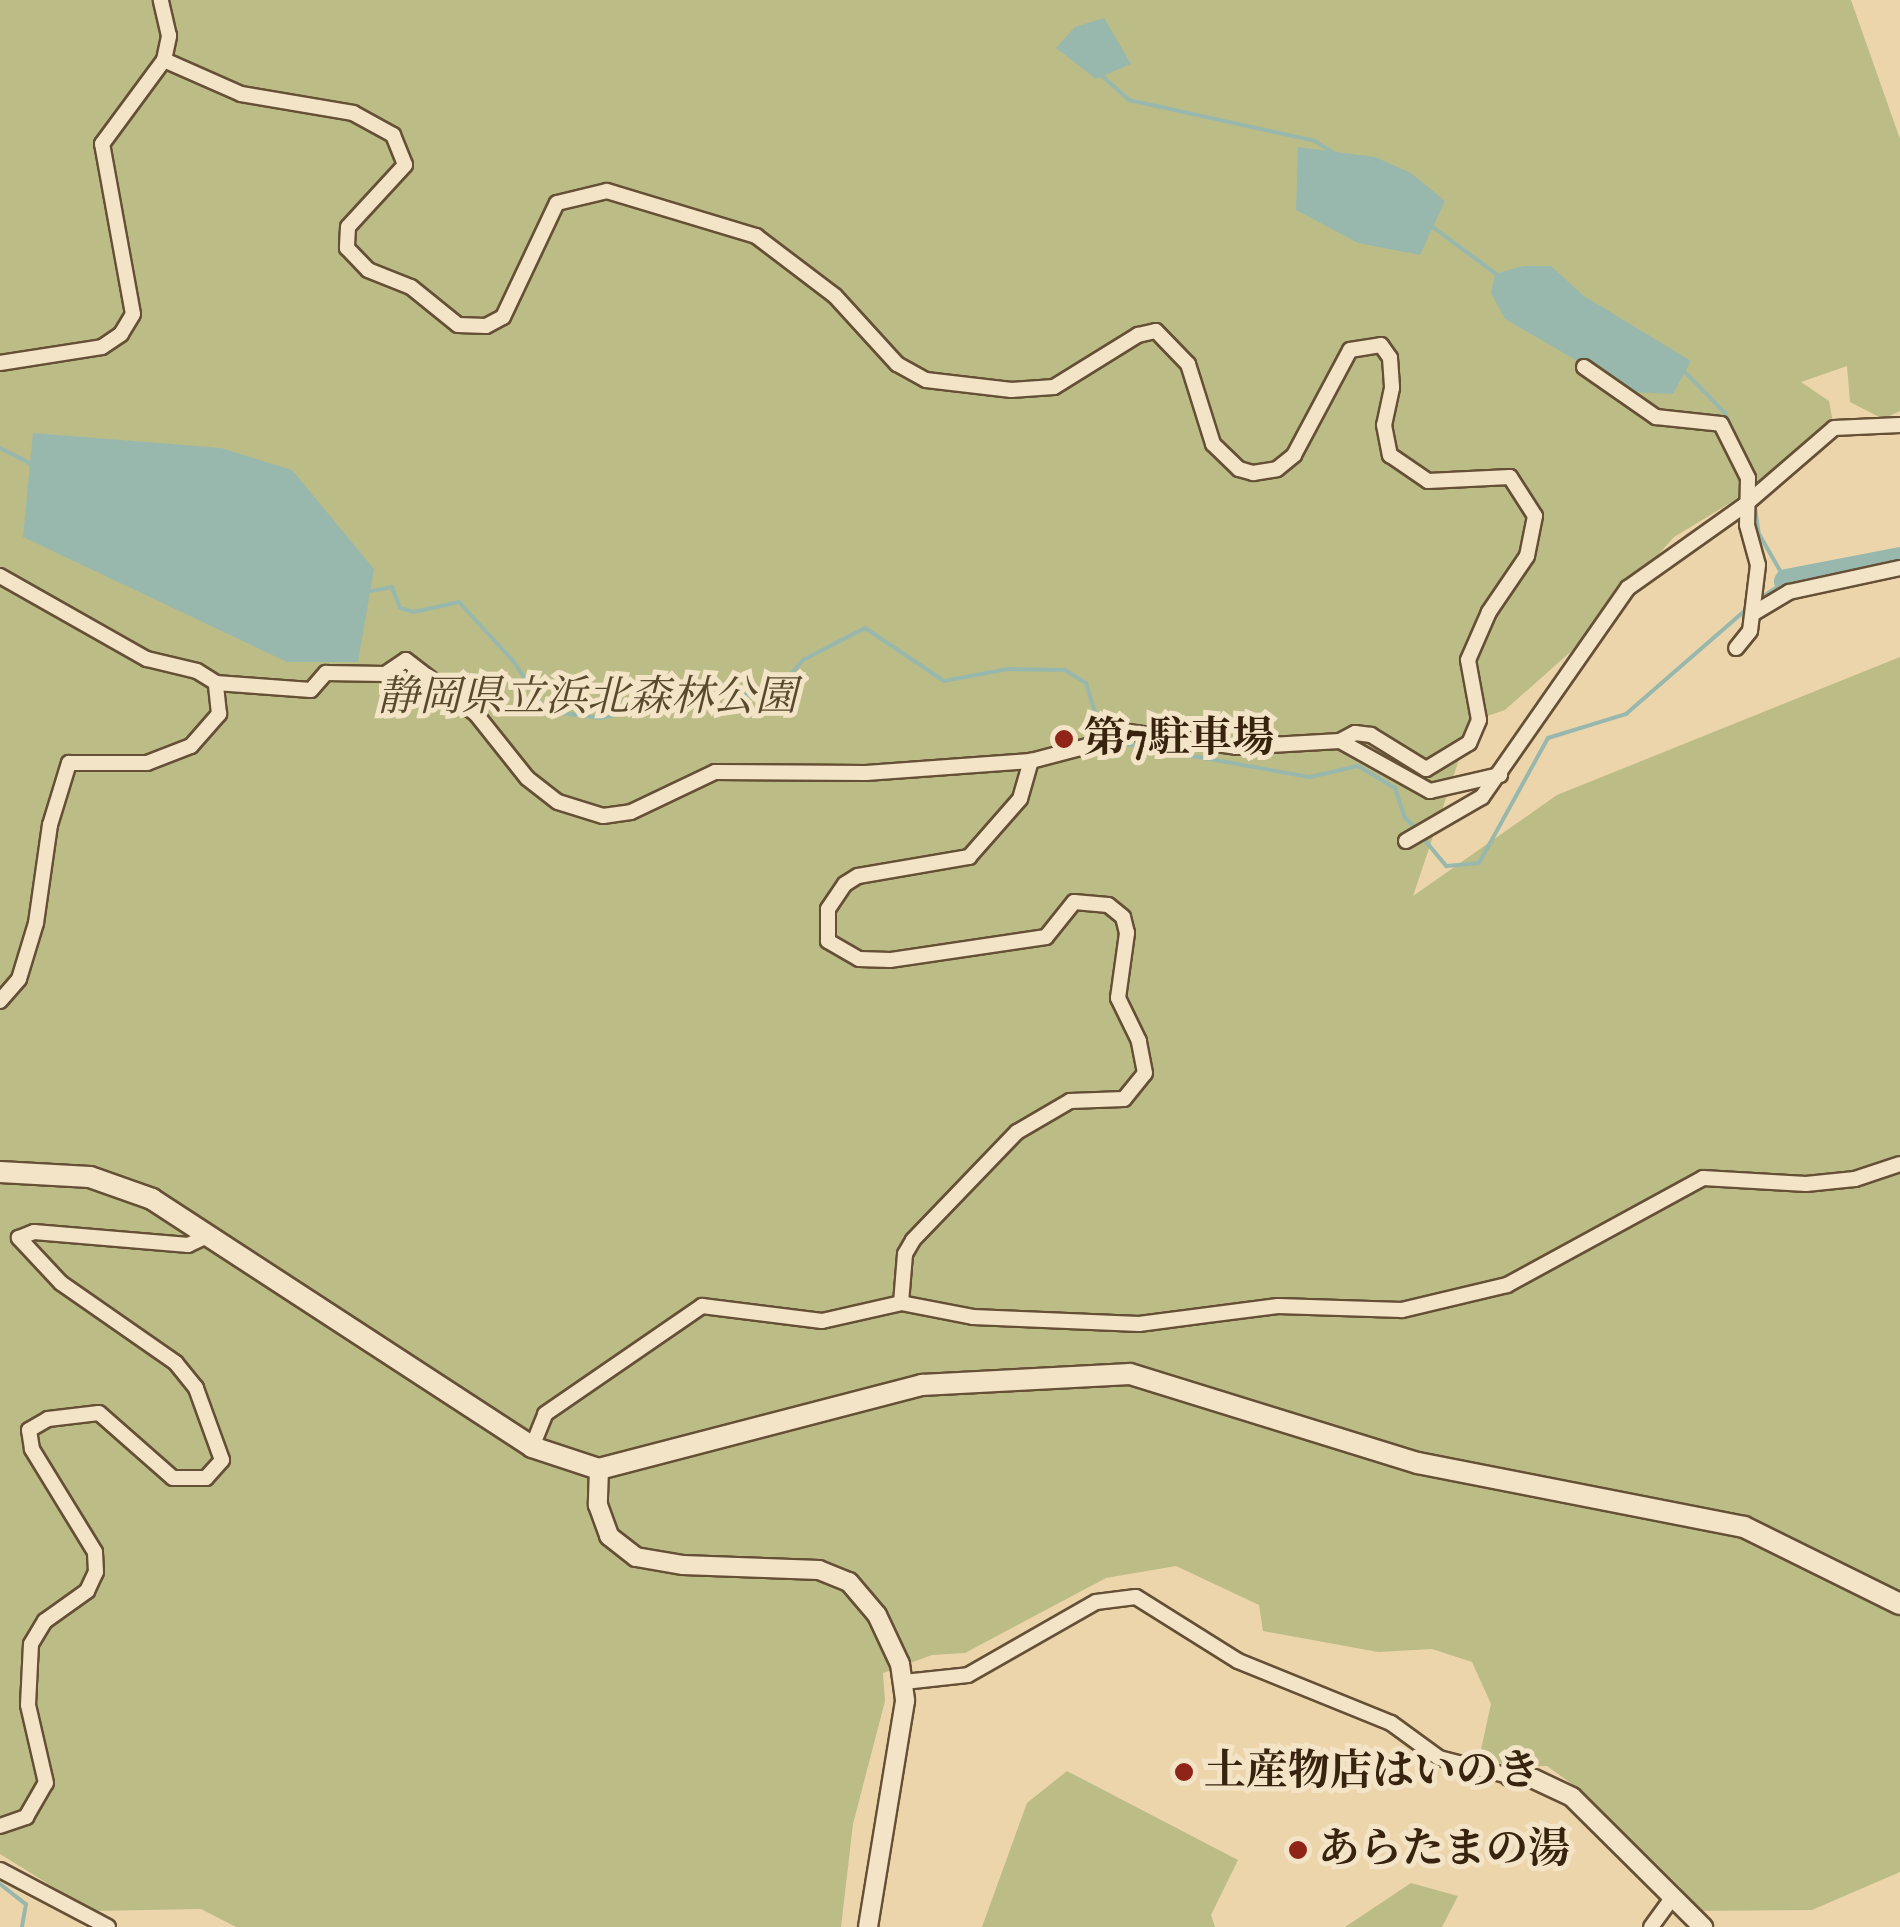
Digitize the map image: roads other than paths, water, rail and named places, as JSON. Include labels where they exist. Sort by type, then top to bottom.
[{"type":"main road","points":[[0,1172],[90,1177],[152,1200],[532,1447],[598,1469],[911,1387],[1130,1374],[1418,1463],[1744,1527],[1900,1604]]},
{"type":"street","points":[[0,363],[102,348],[121,334],[133,314],[102,144],[164,60],[169,36],[161,0]]},
{"type":"street","points":[[0,576],[147,659],[198,671],[216,683],[311,690],[326,673],[386,674],[406,660],[476,714],[527,778],[558,802],[603,816],[631,812],[716,772],[866,773],[1031,762],[1104,738],[1236,747],[1340,741],[1354,733],[1371,736],[1426,770],[1469,743],[1478,720],[1468,660],[1489,612],[1527,556],[1534,516],[1510,478],[1428,481],[1390,454],[1384,425],[1392,388],[1390,358],[1381,345],[1350,350],[1294,455],[1277,469],[1253,472],[1239,469],[1213,444],[1188,364],[1156,332],[1138,335],[1054,387],[1011,390],[926,380],[897,364],[835,296],[756,236],[607,191],[557,203],[503,318],[486,326],[458,325],[410,287],[368,270],[347,248],[348,227],[405,165],[392,135],[353,113],[240,94],[164,60]]},
{"type":"street","points":[[1584,366],[1656,417],[1721,424],[1748,478],[1758,566],[1750,631],[1736,648]]},
{"type":"street","points":[[1414,835],[1482,796],[1598,624],[1628,588],[1751,500],[1834,428],[1900,426]]},
{"type":"street","points":[[1754,612],[1788,592],[1900,568]]},
{"type":"street","points":[[0,1001],[19,979],[36,923],[50,826],[69,763],[112,768],[165,759],[191,746],[220,714],[216,683]]},
{"type":"street","points":[[1340,741],[1430,791],[1500,774]]},
{"type":"street","points":[[901,1304],[905,1254],[913,1240],[1017,1132],[1070,1101],[1124,1099],[1145,1073],[1139,1041],[1118,998],[1127,933],[1123,917],[1108,905],[1074,902],[1046,937],[890,960],[859,959],[828,941],[828,909],[845,884],[858,876],[969,858],[1020,799],[1031,762]]},
{"type":"street","points":[[532,1447],[545,1414],[702,1306],[822,1321],[901,1304],[973,1317],[1140,1324],[1278,1306],[1402,1310],[1507,1284],[1703,1178],[1806,1184],[1855,1179],[1900,1164]]},
{"type":"street","points":[[0,1826],[26,1817],[46,1783],[28,1705],[30,1644],[45,1622],[87,1590],[96,1572],[94,1552],[32,1450],[28,1430],[48,1420],[98,1413],[174,1478],[206,1478],[222,1460],[196,1388],[176,1363],[62,1283],[19,1238],[34,1232],[188,1245],[205,1237]]},
{"type":"street","points":[[598,1469],[602,1520],[620,1548],[682,1565],[784,1567],[838,1576],[877,1615],[904,1682],[905,1722],[868,1927]]},
{"type":"street","points":[[904,1682],[968,1675],[1096,1602],[1136,1597],[1238,1661],[1391,1723],[1440,1758],[1534,1779],[1572,1796],[1703,1927]]},
{"type":"street","points":[[0,1870],[108,1927]]},
{"type":"street","points":[[1652,1927],[1673,1897]]},
{"type":"water","points":[[1104,18],[1131,64],[1096,79],[1056,48],[1075,27]]},
{"type":"water","points":[[1298,147],[1375,157],[1411,173],[1445,201],[1420,255],[1358,243],[1296,210]]},
{"type":"water","points":[[1523,266],[1551,266],[1584,296],[1691,361],[1673,394],[1631,392],[1505,319],[1491,293],[1495,274]]},
{"type":"water","points":[[33,433],[221,448],[292,470],[374,569],[358,662],[287,662],[23,537]]},
{"type":"waterway","points":[[1099,73],[1129,100],[1315,141],[1335,154]]},
{"type":"waterway","points":[[1430,225],[1499,276]]},
{"type":"waterway","points":[[1682,369],[1725,413],[1749,466]]},
{"type":"waterway","points":[[0,448],[31,464]]},
{"type":"waterway","points":[[1754,500],[1759,534],[1786,581],[1758,600]]},
{"type":"waterway","points":[[1786,581],[1900,559]]},
{"type":"waterway","points":[[365,592],[392,587],[400,608],[414,612],[459,602],[514,662],[546,711],[600,718],[720,694],[772,696],[803,660],[865,628],[944,681],[1008,669],[1065,670],[1086,683],[1102,735]]},
{"type":"waterway","points":[[1422,837],[1446,866],[1479,863],[1548,738],[1626,714],[1747,609]]},
{"type":"waterway","points":[[1109,741],[1310,777],[1358,766],[1395,788],[1405,818],[1417,829]]},
{"type":"waterway","points":[[0,1884],[26,1904],[22,1927]]},
{"type":"place","name":"第7駐車場","points":[[1064,739]]},
{"type":"place","name":"土産物店はいのき","points":[[1184,1772]]},
{"type":"place","name":"あらたまの湯","points":[[1298,1850]]},
{"type":"park label","name":"静岡県立浜北森林公園","points":[[587,698]]}]
